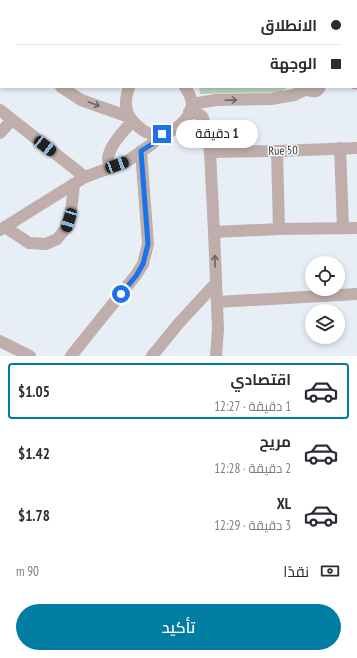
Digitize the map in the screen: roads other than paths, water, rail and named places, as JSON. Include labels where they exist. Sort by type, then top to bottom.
[{"type":"street","points":[[63,88],[81,100],[131,120],[143,131],[152,134],[170,132],[185,120],[190,108],[185,88]]},
{"type":"street","points":[[129,88],[126,97],[126,107],[131,120]]},
{"type":"street","points":[[190,108],[216,100],[271,99],[294,95],[306,88],[312,92],[319,88]]},
{"type":"street","points":[[190,108],[202,116],[210,152],[218,329],[216,356]]},
{"type":"street","points":[[0,110],[79,180]]},
{"type":"street","points":[[0,133],[12,120]]},
{"type":"street","points":[[109,168],[108,157],[114,145],[131,120]]},
{"type":"street","points":[[79,180],[67,227],[57,239],[46,244],[29,243],[3,229],[79,180],[126,162],[152,144],[162,134]]},
{"type":"street","points":[[340,148],[343,228]]},
{"type":"street","name":"Rue 50","points":[[210,152],[357,148]]},
{"type":"street","points":[[71,356],[136,276],[143,264],[148,244],[141,151]]},
{"type":"street","points":[[277,151],[279,229]]},
{"type":"street","points":[[214,232],[357,228]]},
{"type":"street","points":[[152,356],[179,323],[216,283]]},
{"type":"street","points":[[216,302],[357,294]]},
{"type":"street","points":[[0,342],[30,356]]}]
